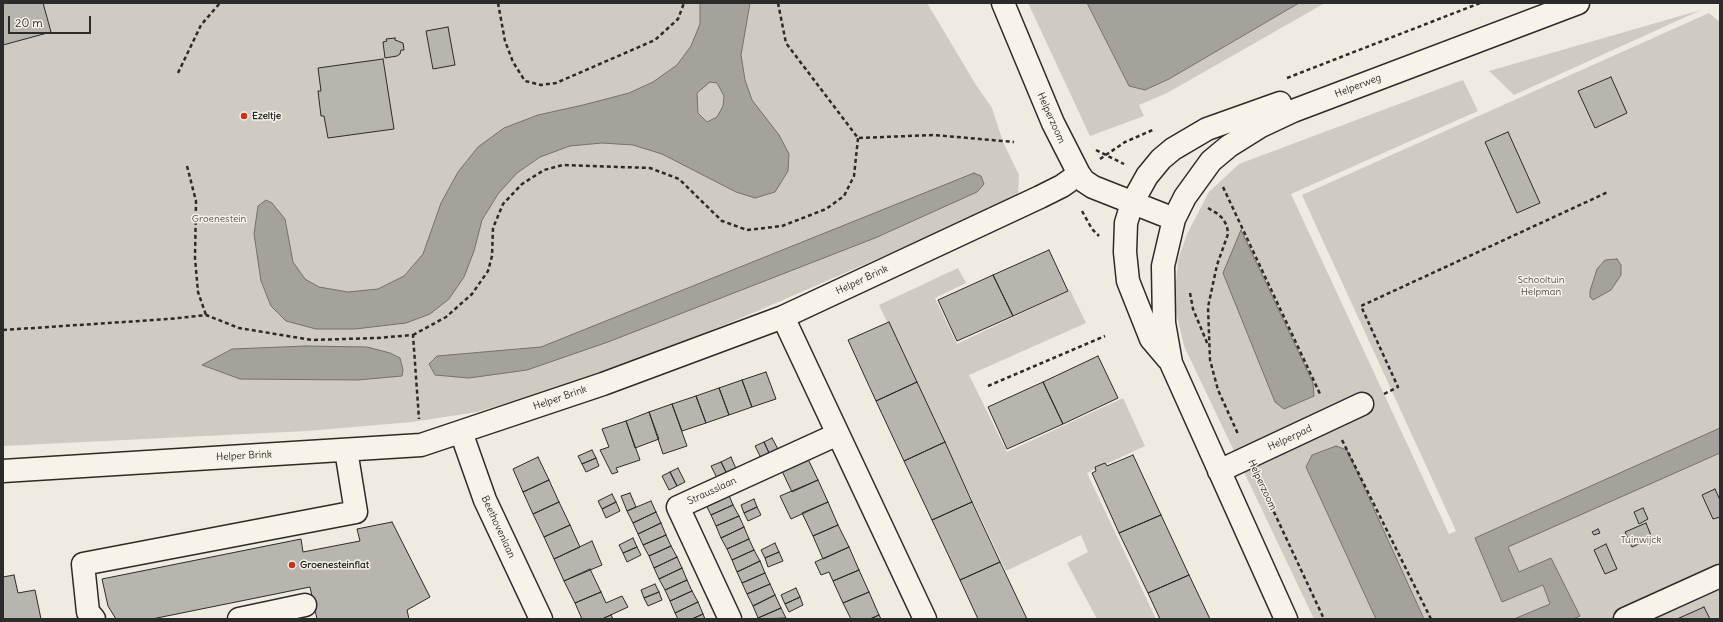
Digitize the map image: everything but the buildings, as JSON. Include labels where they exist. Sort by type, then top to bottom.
[{"type":"street","name":"Helperzoom","points":[[1003,3],[1053,123],[1084,181],[1094,187],[1174,219]]},
{"type":"street","name":"Helperweg","points":[[1132,203],[1147,176],[1161,159],[1173,149],[1202,132],[1536,3]]},
{"type":"street","name":"Helperweg","points":[[1174,219],[1185,196],[1211,161],[1228,146],[1261,126],[1293,111],[1578,3]]},
{"type":"street","name":"Helper Brink","points":[[3,470],[421,445],[603,384],[782,317],[1040,197],[1062,186],[1079,174]]},
{"type":"street","points":[[1132,203],[1126,223],[1125,252],[1128,281],[1152,339],[1171,364],[1286,619]]},
{"type":"street","points":[[1171,364],[1164,324],[1163,266],[1174,219]]},
{"type":"street","points":[[782,317],[926,619]]},
{"type":"street","name":"Helperpad","points":[[1219,471],[1362,404]]},
{"type":"street","name":"Beethovenlaan","points":[[461,432],[485,500],[539,618]]},
{"type":"street","name":"Strausslaan","points":[[730,619],[678,506],[838,434]]},
{"type":"street","points":[[94,619],[88,612],[83,564],[356,512],[346,450]]},
{"type":"street","points":[[1625,619],[1720,576]]},
{"type":"street","points":[[239,619],[305,605]]},
{"type":"path","points":[[178,73],[201,25],[220,3]]},
{"type":"path","points":[[498,3],[505,41],[513,62],[525,81],[541,85],[556,83],[655,40],[678,19],[684,3]]},
{"type":"path","points":[[3,330],[169,319],[206,315],[239,328],[312,340],[377,338],[413,334],[446,317],[472,294],[488,271],[492,256],[493,228],[503,204],[522,184],[544,170],[564,165],[650,168],[679,179],[722,221],[747,230],[782,226],[826,209],[844,196],[854,176],[858,138],[786,43],[778,3]]},
{"type":"path","points":[[1281,80],[1480,3]]},
{"type":"path","points":[[1105,155],[1125,142],[1163,126]]},
{"type":"path","points":[[858,138],[934,135],[1014,142]]},
{"type":"path","points":[[1211,161],[1332,418],[1430,619]]},
{"type":"path","points":[[187,166],[196,201],[195,258],[198,292],[206,315]]},
{"type":"path","points":[[1362,404],[1398,387],[1361,306],[1608,192]]},
{"type":"path","points":[[413,334],[421,445]]},
{"type":"path","points":[[988,386],[1105,336]]},
{"type":"path","name":"Helperzoom","points":[[1210,347],[1210,360],[1218,390],[1324,619]]},
{"type":"green space","name":"Groenestein","points":[[3,3],[927,3],[976,85],[992,108],[1003,142],[1019,175],[1018,196],[760,310],[654,354],[578,382],[477,412],[412,422],[307,431],[3,446]]},
{"type":"green space","points":[[1028,3],[1087,3],[1129,86],[1169,79],[1299,3],[1325,3],[1167,93],[1139,105],[1144,116],[1090,136]]},
{"type":"green space","points":[[1701,10],[1514,95],[1489,71]]},
{"type":"green space","points":[[1709,13],[1720,22],[1720,619],[1424,619],[1347,450],[1306,467],[1376,619],[1314,619],[1184,346],[1174,303],[1178,260],[1187,234],[1209,192],[1239,164],[1463,80],[1478,111],[1291,194],[1449,534],[1456,531],[1302,195]],"holes":[[[1241,231],[1313,383],[1314,396],[1234,250]]]},
{"type":"green space","points":[[958,268],[966,283],[935,298],[957,344],[1070,290],[1086,323],[969,375],[1007,452],[1123,398],[1145,446],[1087,473],[1156,619],[1097,619],[1067,563],[1088,552],[1081,535],[1006,571],[879,305]]},
{"type":"shaded area","points":[[700,3],[750,3],[741,55],[745,80],[752,100],[779,135],[789,154],[788,171],[775,192],[755,198],[736,192],[662,154],[633,145],[602,143],[570,146],[540,157],[517,173],[498,194],[482,220],[474,251],[464,277],[449,299],[430,314],[406,323],[355,329],[316,329],[286,321],[271,306],[261,281],[254,234],[258,206],[266,200],[272,203],[285,219],[293,262],[305,279],[319,287],[348,292],[378,289],[404,276],[423,254],[441,203],[458,172],[478,147],[504,128],[538,115],[629,93],[653,82],[677,65],[691,46],[700,24]],"holes":[[[710,82],[717,83],[724,96],[723,106],[717,117],[707,122],[698,113],[697,93]]]},
{"type":"shaded area","points":[[1087,3],[1299,3],[1169,79],[1145,90],[1129,86]]},
{"type":"shaded area","points":[[974,173],[981,176],[984,184],[977,192],[875,238],[608,342],[527,370],[469,378],[435,375],[429,364],[437,356],[541,347]]},
{"type":"shaded area","points":[[1241,230],[1313,383],[1314,396],[1284,409],[1275,402],[1223,273]]},
{"type":"shaded area","points":[[1617,259],[1621,265],[1621,275],[1611,290],[1593,300],[1590,297],[1590,291],[1597,269],[1605,260]]},
{"type":"shaded area","points":[[306,346],[367,347],[390,353],[400,358],[403,370],[402,376],[358,380],[240,379],[202,365],[232,349]]},
{"type":"shaded area","points":[[1720,428],[1720,453],[1508,547],[1519,572],[1551,558],[1580,616],[1573,619],[1514,619],[1550,604],[1543,585],[1502,602],[1475,538]]},
{"type":"shaded area","points":[[1336,446],[1347,450],[1424,619],[1376,619],[1306,467],[1312,455]]},
{"type":"place","name":"Ezeltje","points":[[244,116]]},
{"type":"place","name":"Groenesteinflat","points":[[292,565]]},
{"type":"park label","name":"Schooltuin Helpman","points":[[1541,286]]},
{"type":"park label","name":"Tuinwijck","points":[[1641,540]]}]
